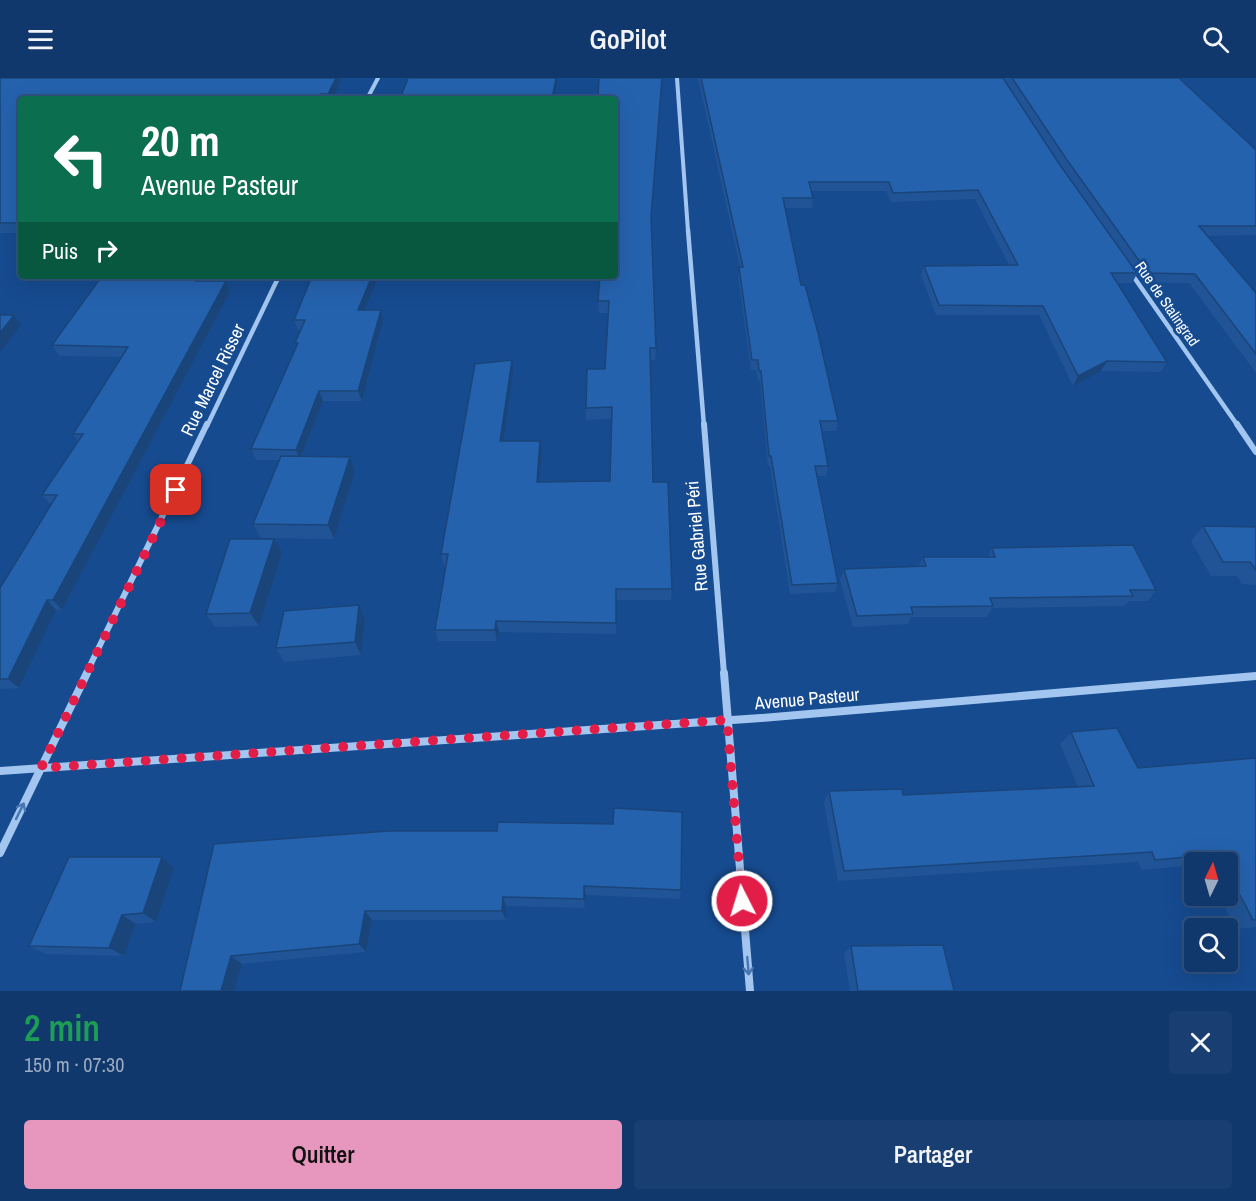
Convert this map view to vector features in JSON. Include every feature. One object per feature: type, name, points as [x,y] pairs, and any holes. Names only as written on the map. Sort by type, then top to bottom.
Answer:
[{"type":"street","points":[[369,96],[378,78]]},
{"type":"street","name":"Rue Gabriel Péri","points":[[677,78],[682,170],[750,991]]},
{"type":"street","name":"Rue de Stalingrad","points":[[1127,268],[1256,452]]},
{"type":"street","name":"Rue Marcel Risser","points":[[0,853],[278,279]]},
{"type":"street","name":"Avenue Pasteur","points":[[0,771],[727,720],[1256,676]]},
{"type":"building","points":[[0,78],[336,78],[328,94],[320,96],[18,96],[18,223],[0,223]]},
{"type":"building","points":[[408,78],[556,78],[553,96],[401,96]]},
{"type":"building","points":[[599,78],[662,78],[651,217],[656,348],[650,348],[653,482],[668,482],[672,589],[616,589],[616,623],[496,621],[495,630],[435,630],[448,554],[441,554],[475,364],[512,360],[500,441],[540,441],[537,482],[610,481],[612,407],[586,408],[587,369],[605,369],[609,301],[598,301],[600,279],[618,279],[618,96],[598,96]]},
{"type":"building","points":[[701,78],[1003,78],[1060,165],[1137,273],[1111,273],[1167,362],[1107,361],[1078,376],[1043,306],[939,305],[924,266],[1018,265],[978,190],[893,193],[889,182],[809,182],[813,198],[783,198],[801,285],[805,285],[838,421],[820,421],[828,466],[815,466],[838,583],[792,585],[771,456],[769,456],[761,371],[759,371],[758,360],[752,360],[739,267],[743,267]]},
{"type":"building","points":[[1012,78],[1179,78],[1256,150],[1256,226],[1199,226],[1256,293],[1256,354],[1195,274],[1148,273]]},
{"type":"building","points":[[311,279],[371,279],[358,310],[381,310],[358,391],[319,391],[296,450],[251,449],[298,343],[295,343],[305,320],[294,320]]},
{"type":"building","points":[[99,280],[226,281],[53,600],[47,600],[8,679],[0,679],[0,588],[57,495],[42,495],[83,434],[73,434],[128,347],[52,345]]},
{"type":"building","points":[[0,315],[14,315],[0,333]]},
{"type":"building","points":[[281,456],[350,457],[328,525],[253,524]]},
{"type":"building","points":[[1203,526],[1256,527],[1256,570],[1250,562],[1223,562]]},
{"type":"building","points":[[230,539],[274,539],[250,613],[206,614]]},
{"type":"building","points":[[1133,545],[1156,590],[1130,590],[1133,596],[990,598],[993,606],[911,607],[913,614],[857,616],[844,569],[926,566],[923,557],[995,557],[992,548]]},
{"type":"building","points":[[359,605],[355,642],[276,648],[284,611]]},
{"type":"building","points":[[1117,728],[1138,768],[1256,758],[1256,920],[1253,920],[1238,891],[1238,852],[1184,852],[1184,857],[1155,860],[1152,852],[844,871],[829,791],[902,789],[903,795],[1094,786],[1071,732]]},
{"type":"building","points":[[614,808],[682,812],[681,890],[584,886],[584,899],[503,897],[502,911],[365,911],[359,944],[231,956],[221,991],[180,991],[214,844],[388,831],[497,831],[498,822],[613,824]]},
{"type":"building","points":[[69,857],[162,857],[143,913],[122,915],[109,948],[29,946]]},
{"type":"building","points":[[943,945],[954,991],[858,991],[851,946]]},
{"type":"route","points":[[176,490],[41,768],[727,720],[742,901]]}]
